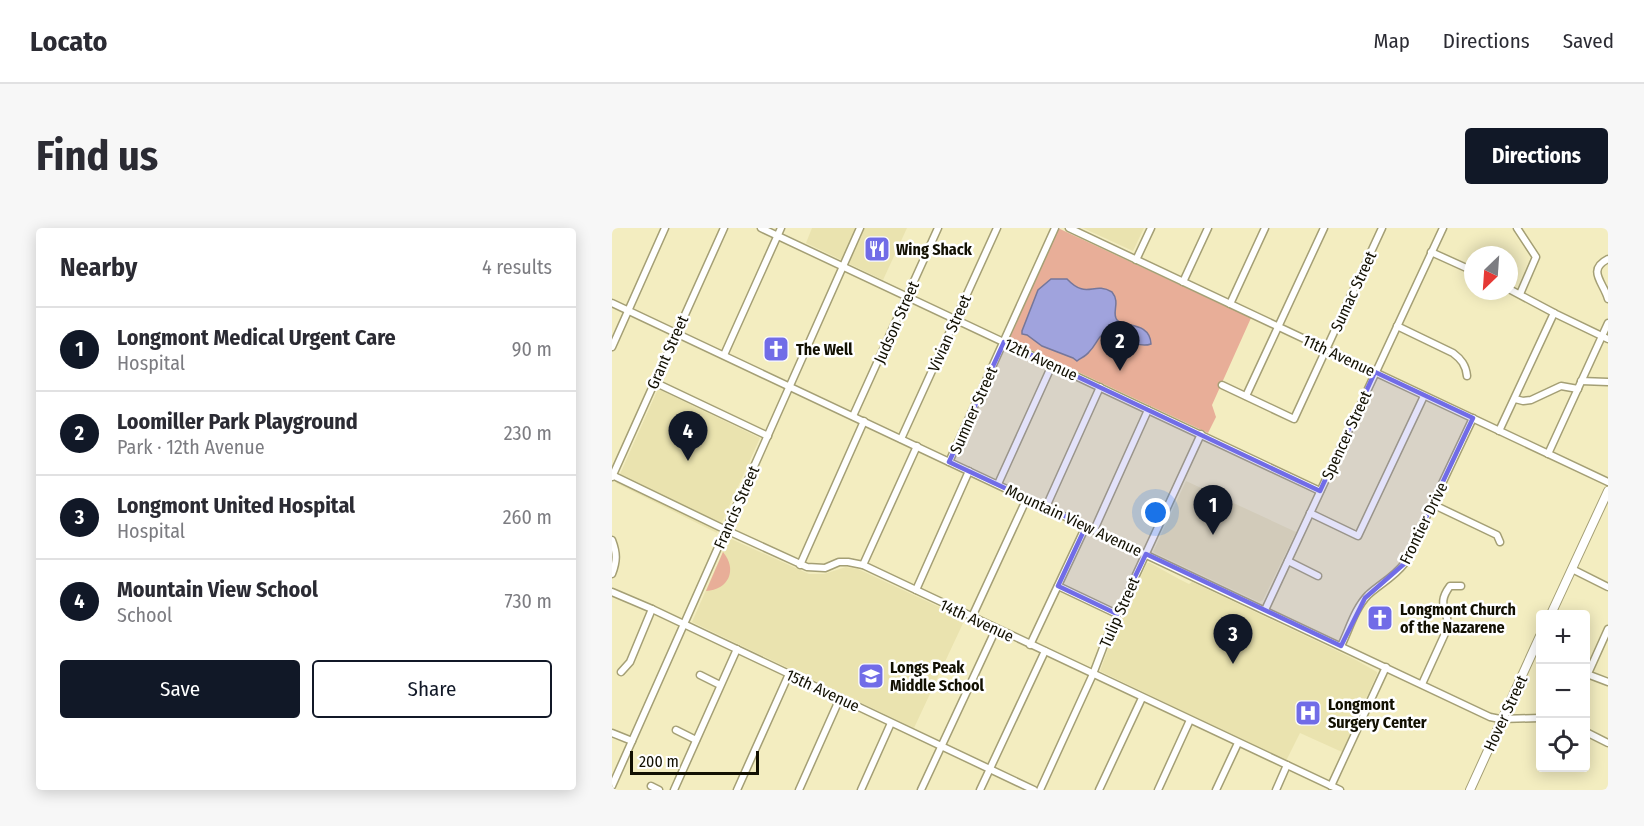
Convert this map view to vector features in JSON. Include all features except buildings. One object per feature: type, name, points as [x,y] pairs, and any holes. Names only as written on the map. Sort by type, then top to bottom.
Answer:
[{"type":"main road","points":[[1553,610],[1608,491]]},
{"type":"main road","name":"Hover Street","points":[[1470,790],[1536,645]]},
{"type":"street","points":[[612,347],[665,228]]},
{"type":"street","name":"Grant Street","points":[[612,476],[723,228]]},
{"type":"street","name":"12th Avenue","points":[[761,228],[1320,491]]},
{"type":"street","points":[[724,355],[781,228]]},
{"type":"street","name":"Francis Street","points":[[612,786],[860,228]]},
{"type":"street","name":"Judson Street","points":[[853,416],[938,228]]},
{"type":"street","name":"Vivian Street","points":[[901,439],[997,228]]},
{"type":"street","name":"Sumner Street","points":[[950,462],[1055,228]]},
{"type":"street","name":"11th Avenue","points":[[1069,228],[1608,482]]},
{"type":"street","points":[[1136,260],[1151,228]]},
{"type":"street","points":[[1183,282],[1208,228]]},
{"type":"street","points":[[1230,304],[1265,228]]},
{"type":"street","points":[[1222,385],[1246,396],[1324,228]]},
{"type":"street","name":"Sumac Street","points":[[1246,396],[1294,419],[1382,228]]},
{"type":"street","name":"Spencer Street","points":[[1265,610],[1443,228]]},
{"type":"street","points":[[1517,228],[1536,257],[1520,294],[1554,314],[1605,338]]},
{"type":"street","points":[[1431,252],[1464,267]]},
{"type":"street","points":[[1608,258],[1600,263],[1597,274],[1608,299]]},
{"type":"street","name":"Mountain View Avenue","points":[[612,303],[1490,717],[1536,718]]},
{"type":"street","points":[[1499,431],[1554,314]]},
{"type":"street","points":[[1548,454],[1581,381],[1605,338],[1608,323]]},
{"type":"street","points":[[1397,326],[1453,353],[1466,367],[1467,376]]},
{"type":"street","points":[[998,484],[1052,365]]},
{"type":"street","points":[[1581,381],[1608,382]]},
{"type":"street","points":[[654,382],[768,436]]},
{"type":"street","points":[[1515,399],[1531,400],[1561,386],[1578,389]]},
{"type":"street","points":[[1046,507],[1100,387]]},
{"type":"street","points":[[1310,513],[1358,536],[1424,396]]},
{"type":"street","points":[[1094,530],[1148,410]]},
{"type":"street","name":"Frontier Drive","points":[[1341,646],[1365,598],[1391,579],[1404,564],[1473,418]]},
{"type":"street","points":[[800,565],[864,422]]},
{"type":"street","name":"Tulip Street","points":[[1040,790],[1093,674],[1117,614],[1201,434]]},
{"type":"street","points":[[863,565],[917,446]]},
{"type":"street","name":"Sumner Street","points":[[916,590],[969,471]]},
{"type":"street","name":"14th Avenue","points":[[612,476],[800,565],[816,569],[848,561],[863,565],[1339,790]]},
{"type":"street","points":[[972,617],[1028,498]]},
{"type":"street","points":[[1432,504],[1497,535],[1500,542]]},
{"type":"street","points":[[1030,645],[1086,526]]},
{"type":"street","points":[[612,540],[617,560],[612,574]]},
{"type":"street","points":[[1288,561],[1318,576]]},
{"type":"street","points":[[1572,569],[1608,587]]},
{"type":"street","points":[[1058,586],[1117,614]]},
{"type":"street","points":[[1422,684],[1448,627],[1449,622],[1443,604],[1445,594],[1450,586],[1461,586]]},
{"type":"street","name":"15th Avenue","points":[[612,592],[1034,790]]},
{"type":"street","points":[[621,672],[630,662],[652,609]]},
{"type":"street","points":[[921,790],[996,629]]},
{"type":"street","points":[[1590,667],[1608,629]]},
{"type":"street","points":[[674,790],[737,649]]},
{"type":"street","points":[[980,790],[1045,651]]},
{"type":"street","points":[[1331,786],[1386,668]]},
{"type":"street","points":[[737,790],[789,674]]},
{"type":"street","points":[[700,675],[720,685]]},
{"type":"street","points":[[1590,677],[1608,682]]},
{"type":"street","points":[[799,790],[840,698]]},
{"type":"street","points":[[1099,790],[1142,698]]},
{"type":"street","points":[[1158,790],[1190,720]]},
{"type":"street","points":[[861,790],[891,723]]},
{"type":"street","points":[[676,730],[696,740]]},
{"type":"street","points":[[612,733],[632,741]]},
{"type":"street","points":[[1590,734],[1608,742]]},
{"type":"street","points":[[1216,790],[1238,743]]},
{"type":"street","points":[[1276,790],[1287,765]]},
{"type":"street","points":[[651,786],[659,790]]},
{"type":"highlighted area","points":[[1004,342],[1320,491],[1375,372],[1473,418],[1404,564],[1365,598],[1341,646],[1146,554],[1117,614],[1058,586],[1086,526],[949,462]]},
{"type":"shaded area","points":[[812,228],[907,228],[883,280],[806,243]]},
{"type":"shaded area","points":[[1083,228],[1144,228],[1133,251]]},
{"type":"shaded area","points":[[1058,229],[1251,318],[1212,405],[1216,417],[1208,433],[1010,340]]},
{"type":"shaded area","points":[[658,389],[760,438],[717,533],[616,483]]},
{"type":"shaded area","points":[[1186,481],[1296,532],[1263,600],[1259,602],[1153,552]]},
{"type":"shaded area","name":"Longs Peak Middle School","points":[[729,538],[809,574],[824,574],[846,567],[858,569],[965,619],[914,728],[692,622]]},
{"type":"shaded area","points":[[723,552],[730,566],[728,578],[720,587],[706,591]]},
{"type":"shaded area","points":[[1147,563],[1189,584],[1192,582],[1377,672],[1342,752],[1300,733],[1286,761],[1100,671],[1111,641]]},
{"type":"water","points":[[1051,279],[1067,279],[1080,288],[1100,288],[1112,292],[1116,300],[1115,317],[1117,320],[1142,328],[1150,337],[1151,344],[1137,344],[1122,337],[1115,330],[1109,331],[1105,332],[1088,353],[1077,361],[1042,346],[1022,334],[1038,290]]},
{"type":"place","name":"Wing Shack","points":[[877,249]]},
{"type":"place","name":"The Well","points":[[776,349]]},
{"type":"place","name":"Loomiller Park Playground","points":[[1120,371]]},
{"type":"place","name":"Mountain View School","points":[[688,461]]},
{"type":"place","name":"Longmont Medical Urgent Care","points":[[1213,535]]},
{"type":"place","name":"Longmont Church of the Nazarene","points":[[1380,618]]},
{"type":"place","name":"Longmont United Hospital","points":[[1233,664]]},
{"type":"place","name":"Longs Peak Middle School","points":[[871,676]]},
{"type":"place","name":"Longmont Surgery Center","points":[[1308,713]]}]
